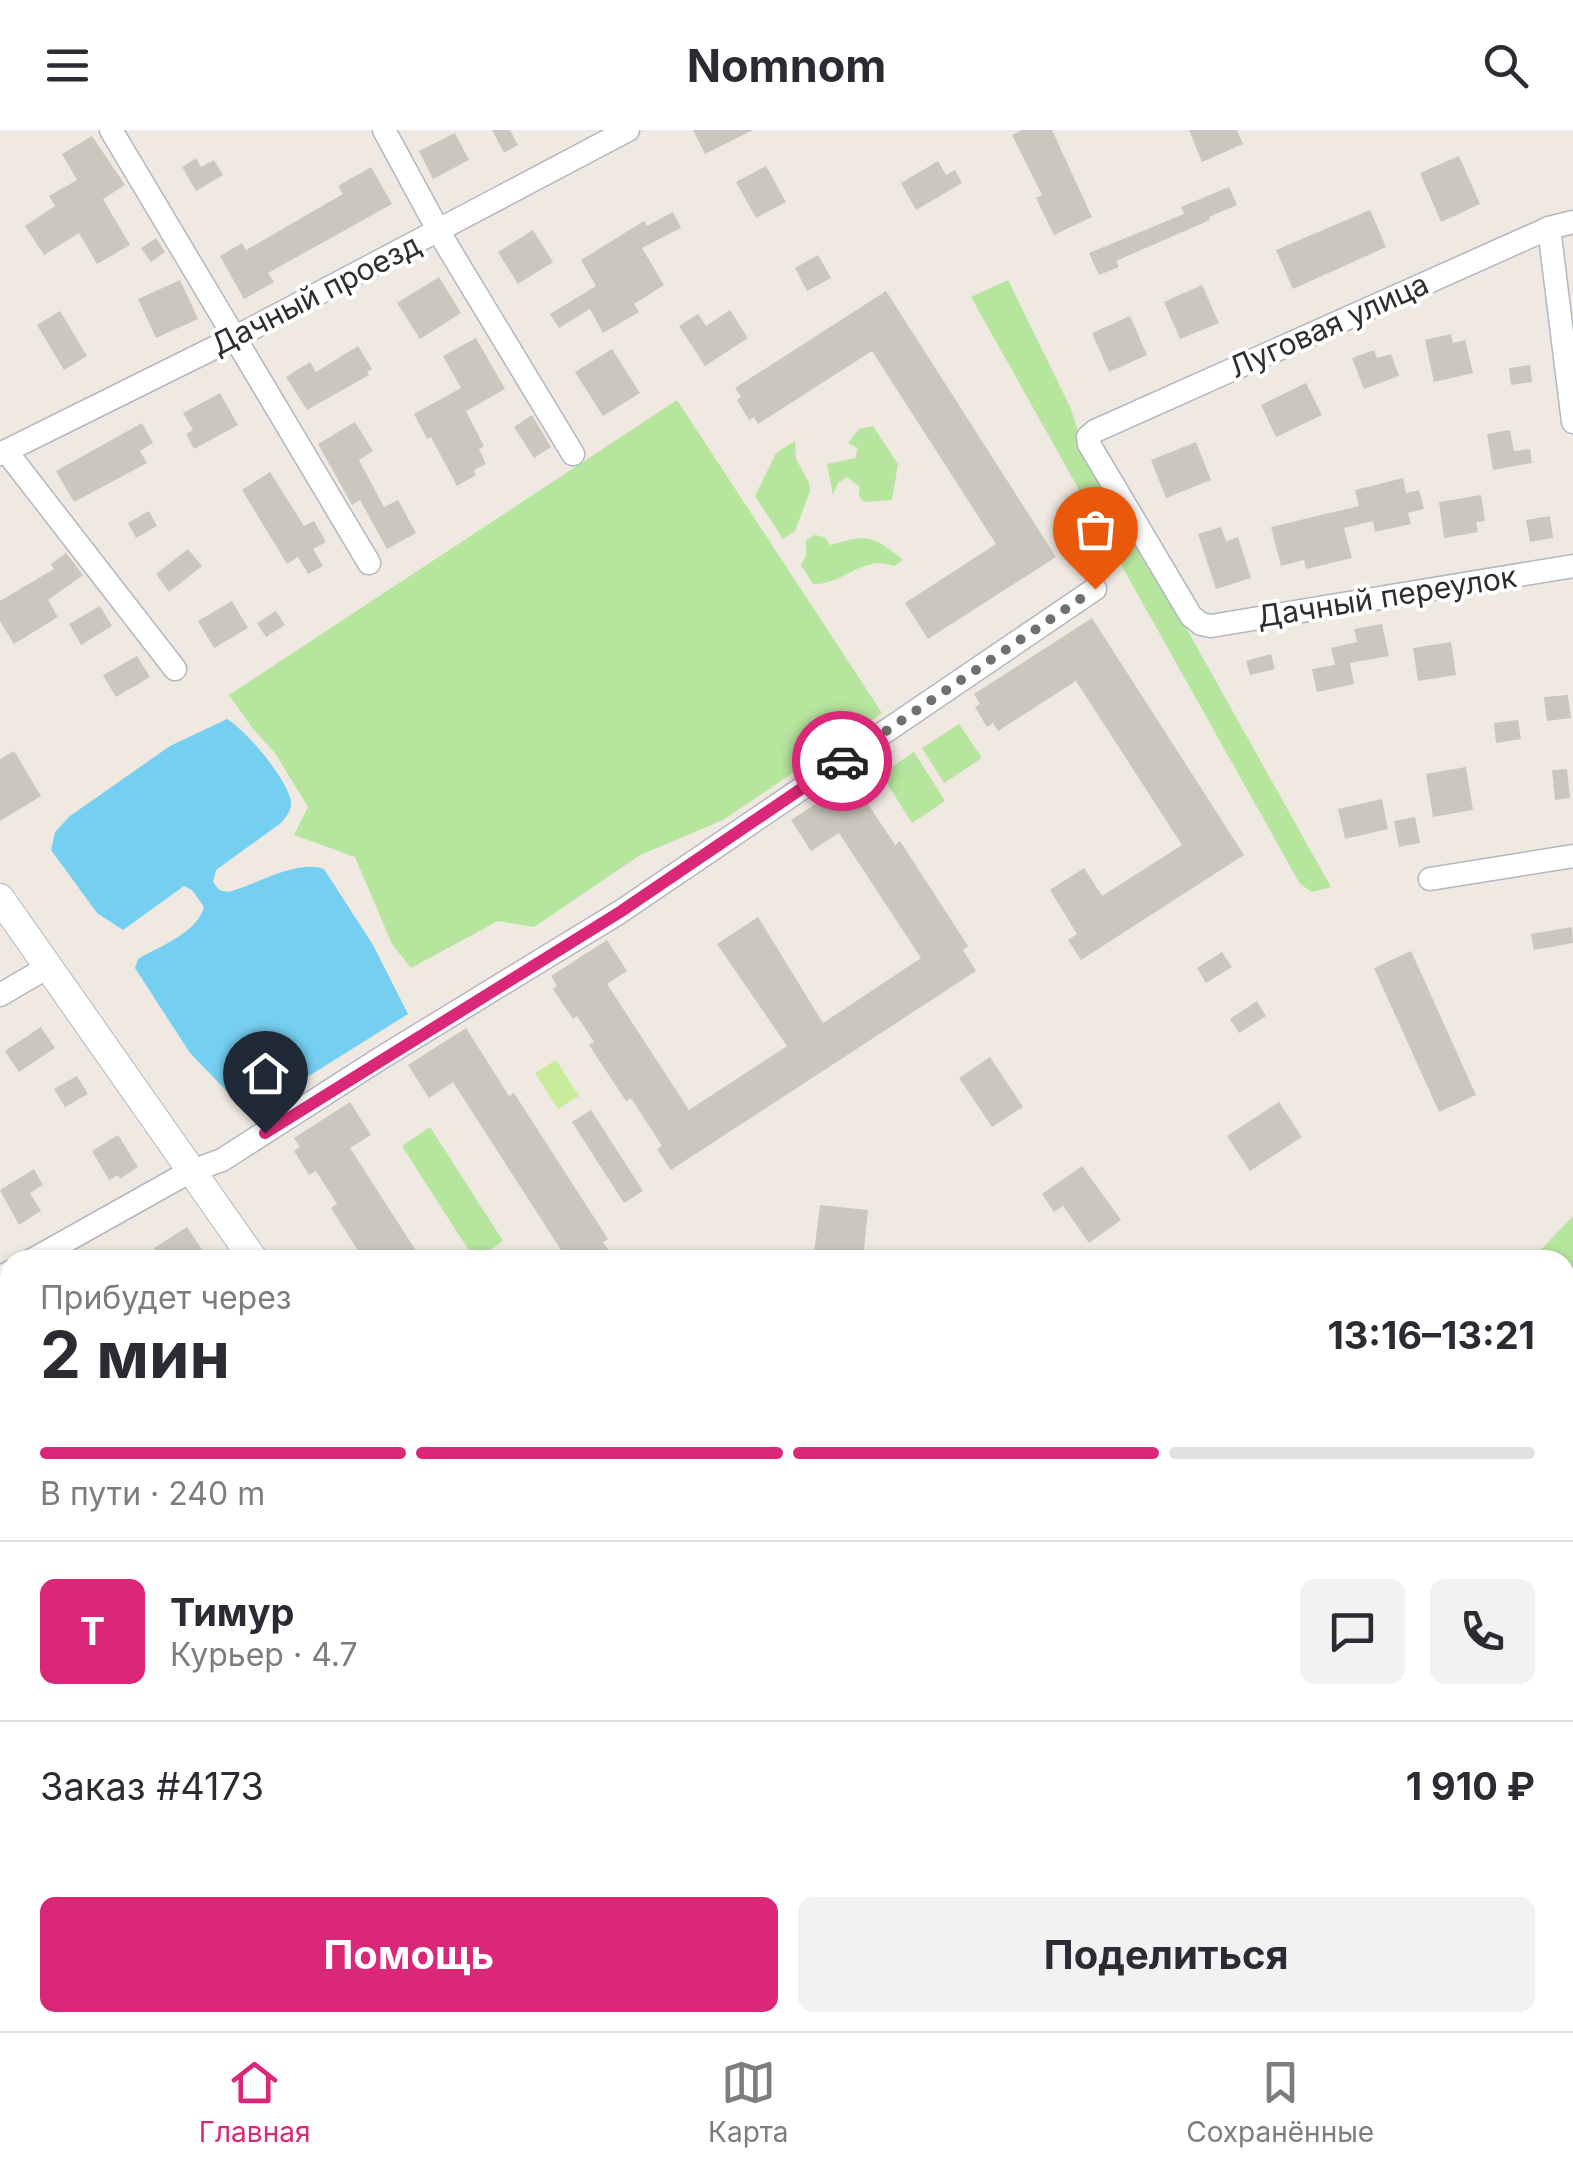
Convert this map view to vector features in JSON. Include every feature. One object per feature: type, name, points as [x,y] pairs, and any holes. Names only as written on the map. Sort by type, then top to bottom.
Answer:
[{"type":"street","points":[[112,130],[369,563]]},
{"type":"street","points":[[384,130],[439,232],[574,454]]},
{"type":"street","name":"Дачный проезд","points":[[3,452],[234,338],[628,130]]},
{"type":"street","name":"Луговая улица","points":[[1200,624],[1191,616],[1088,437],[1550,228],[1573,222]]},
{"type":"street","points":[[1550,228],[1573,422]]},
{"type":"street","points":[[3,452],[175,670]]},
{"type":"street","name":"Дачный переулок","points":[[1200,624],[1211,626],[1573,566]]},
{"type":"street","points":[[50,1250],[189,1172],[222,1160],[620,912],[1095,589]]},
{"type":"street","points":[[1430,879],[1573,856]]},
{"type":"street","points":[[0,898],[247,1250]]},
{"type":"street","points":[[0,995],[48,967]]},
{"type":"green space","points":[[1008,280],[1071,409],[1080,438],[1331,887],[1312,892],[1300,884],[971,297]]},
{"type":"green space","points":[[677,400],[882,713],[723,820],[640,855],[534,927],[498,921],[411,968],[392,944],[355,857],[294,835],[308,807],[275,753],[229,695]]},
{"type":"green space","points":[[873,426],[898,464],[892,500],[864,502],[859,496],[860,487],[847,477],[838,483],[833,495],[827,464],[855,458],[858,448],[848,443],[859,429]]},
{"type":"green space","points":[[795,441],[796,459],[810,491],[795,531],[783,539],[755,496],[776,453]]},
{"type":"green space","points":[[815,535],[824,537],[830,545],[870,539],[903,560],[894,566],[872,564],[813,584],[801,565],[806,556],[806,540]]},
{"type":"green space","points":[[959,724],[982,758],[944,783],[922,748]]},
{"type":"green space","points":[[914,752],[945,801],[912,823],[881,774]]},
{"type":"green space","points":[[556,1060],[579,1096],[558,1109],[535,1073]]},
{"type":"green space","points":[[430,1127],[503,1241],[490,1250],[469,1250],[402,1146]]},
{"type":"green space","points":[[1573,1216],[1573,1250],[1541,1250]]},
{"type":"water","points":[[227,719],[265,756],[288,792],[291,804],[281,823],[216,870],[213,882],[219,890],[228,892],[301,867],[324,869],[373,945],[408,1014],[253,1111],[242,1107],[190,1053],[135,968],[138,959],[177,938],[200,916],[204,907],[192,890],[184,886],[123,930],[97,913],[51,850],[55,832],[70,816],[170,746]]},
{"type":"building","points":[[492,130],[510,130],[518,145],[504,153]]},
{"type":"building","points":[[693,130],[753,130],[705,154]]},
{"type":"building","points":[[1022,130],[1052,130],[1092,217],[1054,235],[1036,198],[1042,195],[1012,135]]},
{"type":"building","points":[[1189,130],[1237,130],[1243,144],[1202,162]]},
{"type":"building","points":[[455,133],[469,160],[433,179],[419,151]]},
{"type":"building","points":[[92,136],[125,185],[103,199],[130,245],[97,264],[79,233],[44,255],[25,226],[55,206],[49,196],[77,180],[62,154]]},
{"type":"building","points":[[1459,156],[1480,204],[1441,222],[1420,173]]},
{"type":"building","points":[[196,158],[201,167],[214,160],[223,175],[196,191],[182,167]]},
{"type":"building","points":[[938,161],[946,175],[955,170],[962,183],[916,210],[901,183]]},
{"type":"building","points":[[766,166],[786,202],[756,218],[736,182]]},
{"type":"building","points":[[371,167],[392,204],[268,273],[274,282],[244,299],[220,256],[242,243],[246,250],[343,194],[338,186]]},
{"type":"building","points":[[1229,187],[1237,205],[1116,261],[1119,267],[1099,275],[1089,253],[1184,214],[1181,207]]},
{"type":"building","points":[[1370,210],[1386,247],[1293,289],[1276,250]]},
{"type":"building","points":[[673,212],[681,228],[642,248],[664,285],[634,304],[639,312],[603,333],[590,309],[559,328],[550,314],[596,286],[581,260],[644,221],[647,226]]},
{"type":"building","points":[[533,230],[553,262],[518,284],[498,252]]},
{"type":"building","points":[[156,238],[165,252],[151,262],[141,248]]},
{"type":"building","points":[[818,255],[831,278],[807,291],[795,268]]},
{"type":"building","points":[[439,277],[461,313],[420,339],[397,303]]},
{"type":"building","points":[[180,280],[198,319],[156,338],[138,299]]},
{"type":"building","points":[[1202,285],[1219,323],[1180,339],[1164,302]]},
{"type":"building","points":[[886,291],[1056,557],[928,639],[905,603],[996,544],[872,351],[758,424],[754,417],[749,420],[735,388]]},
{"type":"building","points":[[730,310],[748,338],[705,366],[679,326],[698,314],[706,326]]},
{"type":"building","points":[[60,311],[87,356],[64,370],[37,325]]},
{"type":"building","points":[[1130,316],[1147,355],[1109,372],[1092,333]]},
{"type":"building","points":[[1451,334],[1453,343],[1465,340],[1473,373],[1434,382],[1425,340]]},
{"type":"building","points":[[476,338],[505,389],[466,411],[484,446],[479,449],[486,464],[457,486],[414,414],[461,388],[443,356]]},
{"type":"building","points":[[358,346],[372,369],[367,372],[369,375],[307,410],[286,377],[310,362],[316,372]]},
{"type":"building","points":[[612,349],[640,393],[603,416],[575,372]]},
{"type":"building","points":[[1374,350],[1377,358],[1391,354],[1399,376],[1364,389],[1352,358]]},
{"type":"building","points":[[1530,365],[1532,382],[1511,385],[1509,368]]},
{"type":"building","points":[[1306,383],[1322,415],[1276,437],[1261,405]]},
{"type":"building","points":[[220,393],[238,425],[194,449],[186,434],[193,430],[183,413]]},
{"type":"building","points":[[532,415],[551,447],[534,458],[514,427]]},
{"type":"building","points":[[355,422],[373,451],[359,460],[384,507],[398,500],[416,533],[387,549],[360,500],[352,505],[318,444]]},
{"type":"building","points":[[142,423],[153,443],[140,451],[147,463],[74,502],[56,471]]},
{"type":"building","points":[[1510,430],[1514,451],[1530,449],[1532,463],[1493,470],[1487,434]]},
{"type":"building","points":[[1196,442],[1211,480],[1166,498],[1151,460]]},
{"type":"building","points":[[270,472],[304,526],[314,521],[326,542],[313,549],[323,566],[308,574],[298,557],[287,564],[242,490]]},
{"type":"building","points":[[1403,478],[1406,493],[1419,490],[1424,509],[1408,513],[1411,524],[1375,532],[1373,521],[1344,528],[1352,558],[1306,569],[1304,560],[1281,566],[1271,527],[1359,506],[1355,490]]},
{"type":"building","points":[[1481,495],[1485,521],[1476,522],[1478,532],[1444,538],[1439,502]]},
{"type":"building","points":[[149,511],[157,526],[136,538],[128,523]]},
{"type":"building","points":[[1550,516],[1553,538],[1530,542],[1526,520]]},
{"type":"building","points":[[1221,527],[1226,541],[1238,537],[1251,578],[1216,589],[1198,534]]},
{"type":"building","points":[[188,549],[202,566],[169,592],[156,574]]},
{"type":"building","points":[[66,553],[83,575],[48,600],[58,617],[14,644],[0,621],[0,601],[54,569],[51,564]]},
{"type":"building","points":[[232,601],[248,628],[214,648],[198,621]]},
{"type":"building","points":[[100,606],[112,626],[81,645],[69,624]]},
{"type":"building","points":[[276,611],[285,625],[266,637],[257,623]]},
{"type":"building","points":[[1092,618],[1244,855],[1081,960],[1068,940],[1077,934],[1050,890],[1084,868],[1102,896],[1182,845],[1076,681],[998,731],[993,723],[987,727],[975,707],[980,704],[974,694]]},
{"type":"building","points":[[1382,624],[1389,656],[1350,663],[1354,684],[1317,692],[1312,669],[1335,665],[1331,648],[1357,642],[1354,629]]},
{"type":"building","points":[[1451,642],[1456,675],[1418,681],[1413,648]]},
{"type":"building","points":[[1271,654],[1275,669],[1250,675],[1246,661]]},
{"type":"building","points":[[137,656],[150,677],[116,697],[103,675]]},
{"type":"building","points":[[1568,695],[1571,718],[1547,721],[1544,697]]},
{"type":"building","points":[[1518,720],[1521,739],[1496,743],[1494,723]]},
{"type":"building","points":[[14,751],[41,796],[0,821],[0,759]]},
{"type":"building","points":[[1466,767],[1473,810],[1433,817],[1426,774]]},
{"type":"building","points":[[1567,769],[1570,798],[1555,800],[1552,770]]},
{"type":"building","points":[[852,780],[895,845],[900,841],[968,946],[963,950],[976,971],[671,1170],[657,1149],[662,1146],[631,1098],[626,1101],[589,1045],[594,1042],[553,989],[557,986],[551,976],[607,940],[627,971],[607,984],[689,1110],[787,1046],[717,944],[758,917],[823,1023],[921,958],[839,833],[811,851],[791,820]]},
{"type":"building","points":[[1382,799],[1388,829],[1345,839],[1338,809]]},
{"type":"building","points":[[1415,817],[1420,843],[1399,847],[1394,821]]},
{"type":"building","points":[[1572,927],[1573,943],[1534,950],[1531,934]]},
{"type":"building","points":[[1411,951],[1476,1095],[1439,1112],[1374,968]]},
{"type":"building","points":[[1222,952],[1232,967],[1206,983],[1197,968]]},
{"type":"building","points":[[1257,1001],[1266,1016],[1239,1033],[1230,1019]]},
{"type":"building","points":[[41,1027],[55,1048],[19,1072],[5,1051]]},
{"type":"building","points":[[466,1028],[509,1096],[514,1093],[608,1239],[603,1242],[608,1250],[561,1250],[453,1082],[429,1098],[408,1065]]},
{"type":"building","points":[[990,1057],[1023,1107],[992,1127],[959,1078]]},
{"type":"building","points":[[77,1076],[88,1094],[65,1107],[54,1089]]},
{"type":"building","points":[[350,1102],[371,1135],[350,1148],[416,1250],[358,1250],[331,1208],[337,1204],[316,1171],[309,1175],[294,1151],[300,1147],[294,1138]]},
{"type":"building","points":[[1279,1102],[1302,1137],[1250,1171],[1227,1136]]},
{"type":"building","points":[[591,1110],[643,1191],[624,1203],[572,1122]]},
{"type":"building","points":[[118,1135],[138,1167],[120,1179],[118,1175],[109,1180],[92,1151]]},
{"type":"building","points":[[1082,1166],[1121,1220],[1089,1243],[1063,1206],[1054,1212],[1042,1194]]},
{"type":"building","points":[[34,1169],[43,1185],[30,1193],[41,1211],[19,1225],[0,1190]]},
{"type":"building","points":[[820,1205],[868,1210],[864,1250],[814,1250]]},
{"type":"building","points":[[187,1227],[202,1250],[155,1250]]},
{"type":"way so far","points":[[842,761],[1095,589]]},
{"type":"route","points":[[265,1133],[620,912],[842,761]]}]
